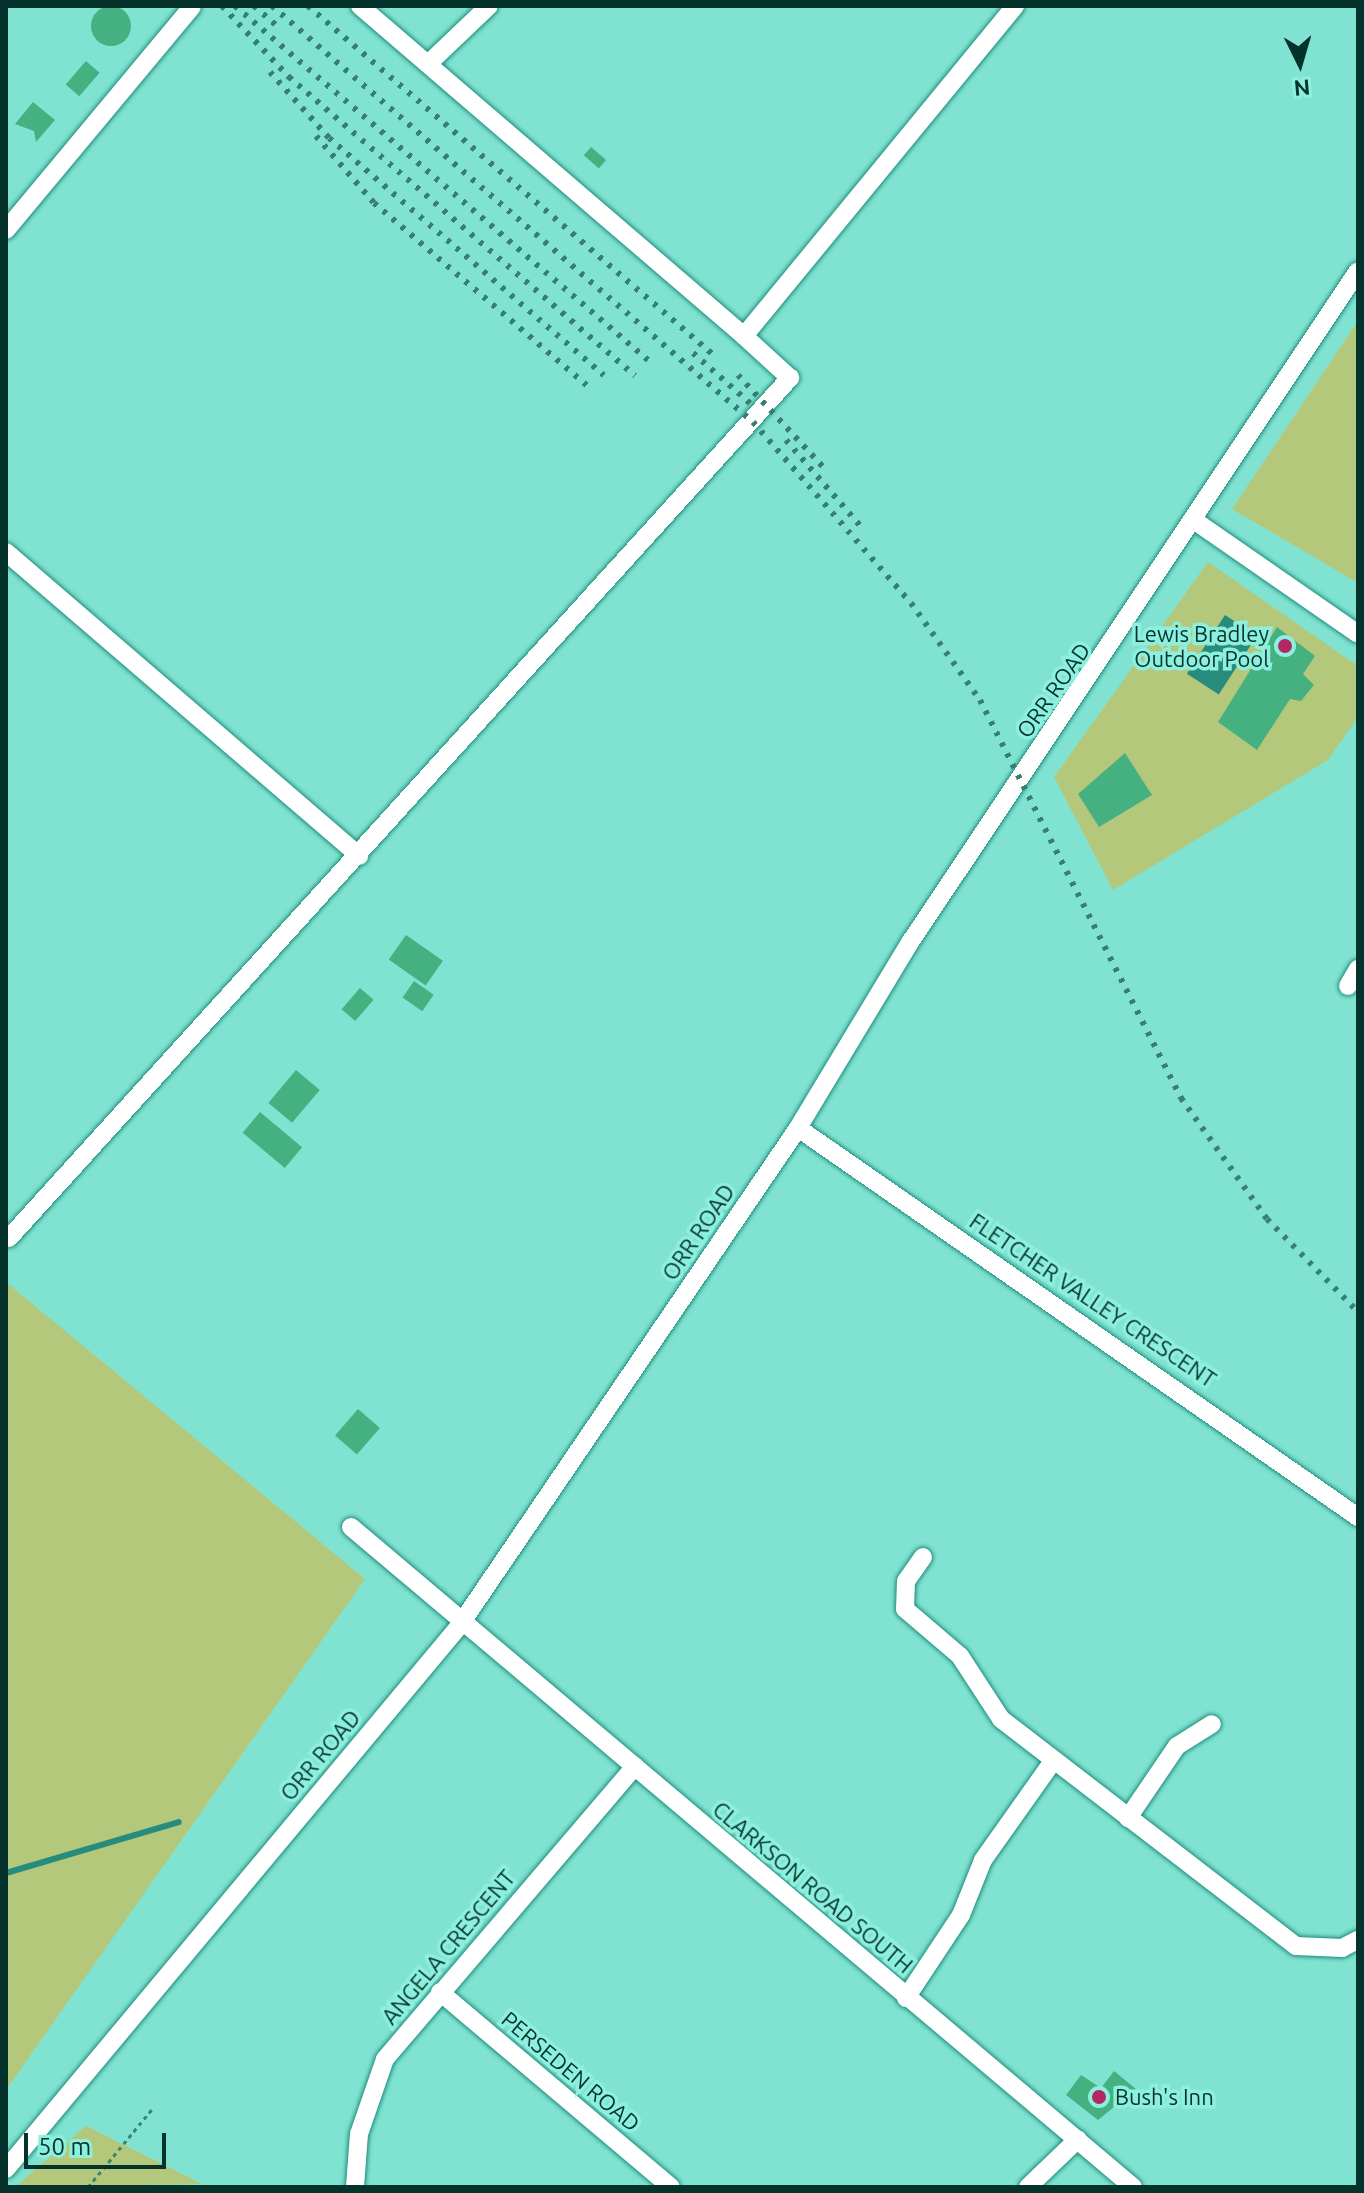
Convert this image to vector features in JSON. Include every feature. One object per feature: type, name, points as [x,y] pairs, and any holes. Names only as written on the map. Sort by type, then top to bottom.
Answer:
[{"type":"street","points":[[9,1238],[790,378],[360,6]]},
{"type":"street","points":[[428,64],[489,6]]},
{"type":"street","points":[[744,336],[1015,6]]},
{"type":"street","points":[[6,230],[192,7]]},
{"type":"street","name":"ORR ROAD","points":[[6,2169],[460,1625],[798,1128],[911,941],[1195,521],[1358,271]]},
{"type":"street","points":[[1195,521],[1358,634]]},
{"type":"street","points":[[6,552],[359,856]]},
{"type":"street","name":"FLETCHER VALLEY CRESCENT","points":[[798,1128],[1358,1517]]},
{"type":"street","name":"CLARKSON ROAD SOUTH","points":[[351,1527],[460,1625],[635,1766],[1133,2187]]},
{"type":"street","points":[[923,1557],[906,1581],[905,1609],[960,1656],[1001,1719],[1296,1946],[1342,1948],[1358,1940]]},
{"type":"street","points":[[1128,1818],[1177,1746],[1212,1724]]},
{"type":"street","points":[[906,1998],[961,1915],[983,1860],[1053,1761]]},
{"type":"street","name":"ANGELA CRESCENT","points":[[355,2187],[370,2091],[385,2059],[635,1766]]},
{"type":"street","name":"PERSEDEN ROAD","points":[[440,1992],[671,2187]]},
{"type":"street","points":[[1028,2187],[1078,2139]]},
{"type":"path","points":[[88,2187],[153,2108]]},
{"type":"green space","points":[[1358,321],[1358,583],[1232,509]]},
{"type":"green space","points":[[1208,562],[1358,666],[1358,717],[1328,760],[1113,890],[1054,777]]},
{"type":"green space","points":[[6,1282],[365,1579],[6,2090]]},
{"type":"green space","points":[[86,2126],[202,2184],[15,2187]]},
{"type":"water","points":[[1225,615],[1257,636],[1219,694],[1187,674]]},
{"type":"building","points":[[111,6],[125,12],[131,26],[125,40],[111,46],[97,40],[91,26],[97,12]]},
{"type":"building","points":[[86,61],[100,73],[79,96],[66,84]]},
{"type":"building","points":[[33,102],[55,120],[36,142],[34,131],[15,124]]},
{"type":"building","points":[[591,147],[606,160],[599,168],[584,155]]},
{"type":"building","points":[[1277,627],[1315,656],[1303,674],[1314,685],[1301,701],[1290,699],[1257,750],[1218,722]]},
{"type":"building","points":[[1125,753],[1152,795],[1099,827],[1078,794]]},
{"type":"building","points":[[406,935],[443,961],[426,985],[389,960]]},
{"type":"building","points":[[414,981],[434,995],[422,1011],[403,997]]},
{"type":"building","points":[[360,988],[374,1000],[355,1021],[342,1009]]},
{"type":"building","points":[[296,1070],[320,1090],[292,1123],[268,1103]]},
{"type":"building","points":[[260,1112],[302,1147],[285,1168],[243,1133]]},
{"type":"building","points":[[358,1409],[380,1428],[357,1454],[335,1435]]},
{"type":"building","name":"Bush's Inn","points":[[1114,2071],[1136,2089],[1098,2120],[1066,2095],[1081,2075],[1101,2088]]},
{"type":"waterway","points":[[6,1873],[179,1822]]},
{"type":"railway","points":[[222,6],[289,77],[635,376]]},
{"type":"railway","points":[[235,6],[648,360]]},
{"type":"railway","points":[[254,6],[277,26]]},
{"type":"railway","points":[[272,6],[753,422],[911,603],[980,700],[1181,1098],[1267,1219],[1358,1312]]},
{"type":"railway","points":[[308,6],[716,357]]},
{"type":"railway","points":[[270,72],[329,138],[604,375]]},
{"type":"railway","points":[[316,136],[374,203],[592,390]]},
{"type":"railway","points":[[693,353],[750,403]]},
{"type":"railway","points":[[738,375],[825,469]]},
{"type":"railway","points":[[786,440],[862,528]]},
{"type":"place","name":"Lewis Bradley Outdoor Pool","points":[[1285,646]]},
{"type":"place","name":"Bush's Inn","points":[[1099,2097]]}]
